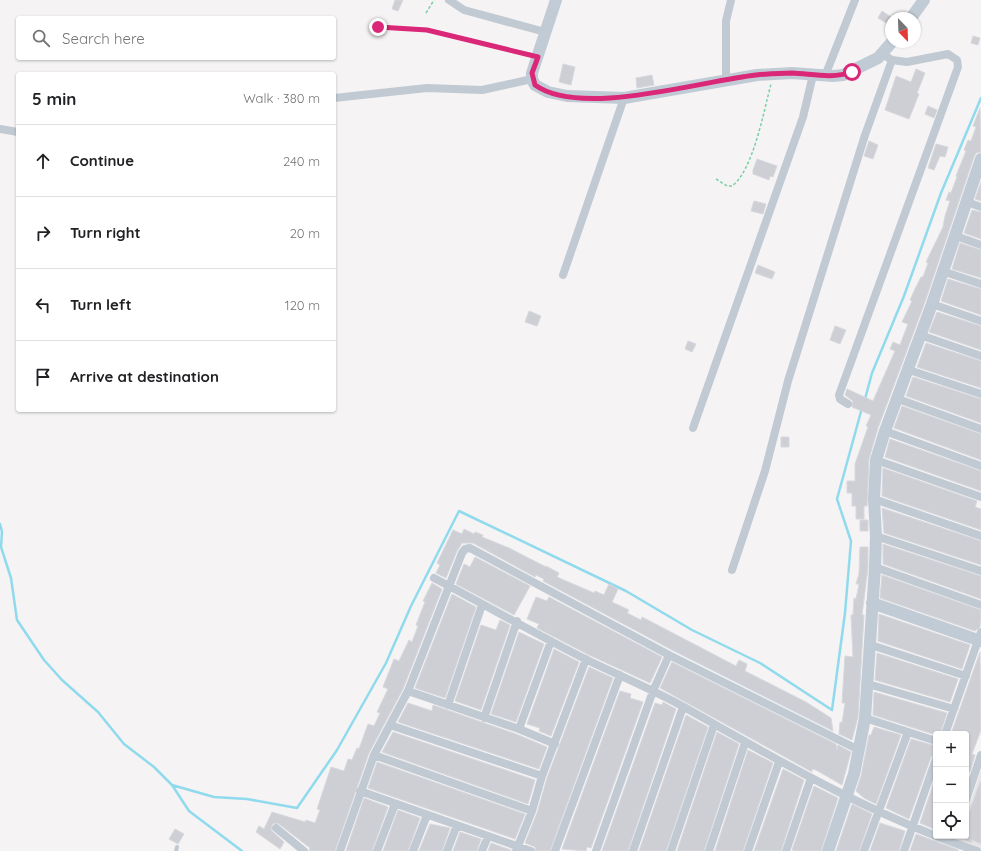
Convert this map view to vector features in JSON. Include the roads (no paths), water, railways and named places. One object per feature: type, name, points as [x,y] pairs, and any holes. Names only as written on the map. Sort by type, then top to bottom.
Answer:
[{"type":"street","points":[[449,0],[464,10],[545,32]]},
{"type":"street","points":[[556,0],[532,73],[532,79],[535,85],[540,89],[558,95],[624,98],[726,79],[773,74],[843,75],[852,72],[878,58],[887,57],[907,62],[948,54],[957,60],[958,67],[839,395],[840,399],[848,404]]},
{"type":"street","points":[[726,79],[726,21],[731,0]]},
{"type":"street","points":[[693,428],[803,117],[819,75],[855,0]]},
{"type":"street","points":[[915,12],[924,0]]},
{"type":"street","points":[[732,570],[765,471],[788,381],[863,142],[890,48]]},
{"type":"street","points":[[336,98],[427,88],[482,90],[532,79]]},
{"type":"street","points":[[563,275],[624,98]]},
{"type":"street","points":[[0,129],[16,132]]},
{"type":"street","points":[[828,851],[854,774],[865,718],[875,567],[876,536],[874,499],[876,460],[885,431],[909,370],[980,164]]},
{"type":"street","points":[[967,202],[981,207]]},
{"type":"street","points":[[956,236],[981,245]]},
{"type":"street","points":[[942,271],[981,284]]},
{"type":"street","points":[[932,304],[981,321]]},
{"type":"street","points":[[920,335],[981,356]]},
{"type":"street","points":[[909,370],[981,394]]},
{"type":"street","points":[[898,399],[981,429]]},
{"type":"street","points":[[885,431],[981,466]]},
{"type":"street","points":[[876,460],[981,497]]},
{"type":"street","points":[[874,499],[981,536]]},
{"type":"street","points":[[876,536],[981,571]]},
{"type":"street","points":[[340,851],[374,755],[408,691],[462,553],[466,549],[470,548],[669,655],[859,750]]},
{"type":"street","points":[[875,567],[981,605]]},
{"type":"street","points":[[434,578],[551,641],[653,691],[779,762],[845,797],[913,828],[933,834]]},
{"type":"street","points":[[872,603],[980,638],[946,731]]},
{"type":"street","points":[[448,705],[482,605]]},
{"type":"street","points":[[484,718],[516,621]]},
{"type":"street","points":[[519,729],[551,641]]},
{"type":"street","points":[[871,645],[966,676]]},
{"type":"street","points":[[596,851],[653,691],[669,655]]},
{"type":"street","points":[[517,849],[532,811],[542,776],[586,659]]},
{"type":"street","points":[[555,851],[620,675]]},
{"type":"street","points":[[868,684],[954,709]]},
{"type":"street","points":[[408,691],[519,729],[555,744]]},
{"type":"street","points":[[633,851],[683,707]]},
{"type":"street","points":[[865,718],[933,740]]},
{"type":"street","points":[[390,725],[542,776]]},
{"type":"street","points":[[671,851],[714,725]]},
{"type":"street","points":[[864,851],[908,732]]},
{"type":"street","points":[[709,851],[745,743]]},
{"type":"street","points":[[374,755],[532,811]]},
{"type":"street","points":[[969,791],[981,755]]},
{"type":"street","points":[[748,851],[779,762]]},
{"type":"street","points":[[904,851],[933,767]]},
{"type":"street","points":[[786,851],[811,778]]},
{"type":"street","points":[[360,791],[488,836],[517,849],[531,851]]},
{"type":"street","points":[[377,851],[396,804]]},
{"type":"street","points":[[413,851],[427,815]]},
{"type":"street","points":[[447,851],[457,825]]},
{"type":"street","points":[[276,828],[304,851]]},
{"type":"street","points":[[482,851],[488,836]]},
{"type":"street","points":[[953,839],[977,851]]},
{"type":"lane","points":[[378,27],[427,30],[538,57]]},
{"type":"waterway","points":[[865,399],[872,373],[904,296],[941,193],[981,98]]},
{"type":"waterway","points":[[172,785],[214,797],[247,799],[297,808],[337,750],[386,663],[411,606],[459,511],[626,591],[692,630],[760,663],[832,710],[845,613],[851,541],[837,499],[862,408]]},
{"type":"waterway","points":[[0,524],[2,532],[1,547],[11,578],[17,620],[44,660],[62,680],[98,712],[124,744],[154,767],[172,785],[189,811],[242,851]]}]
